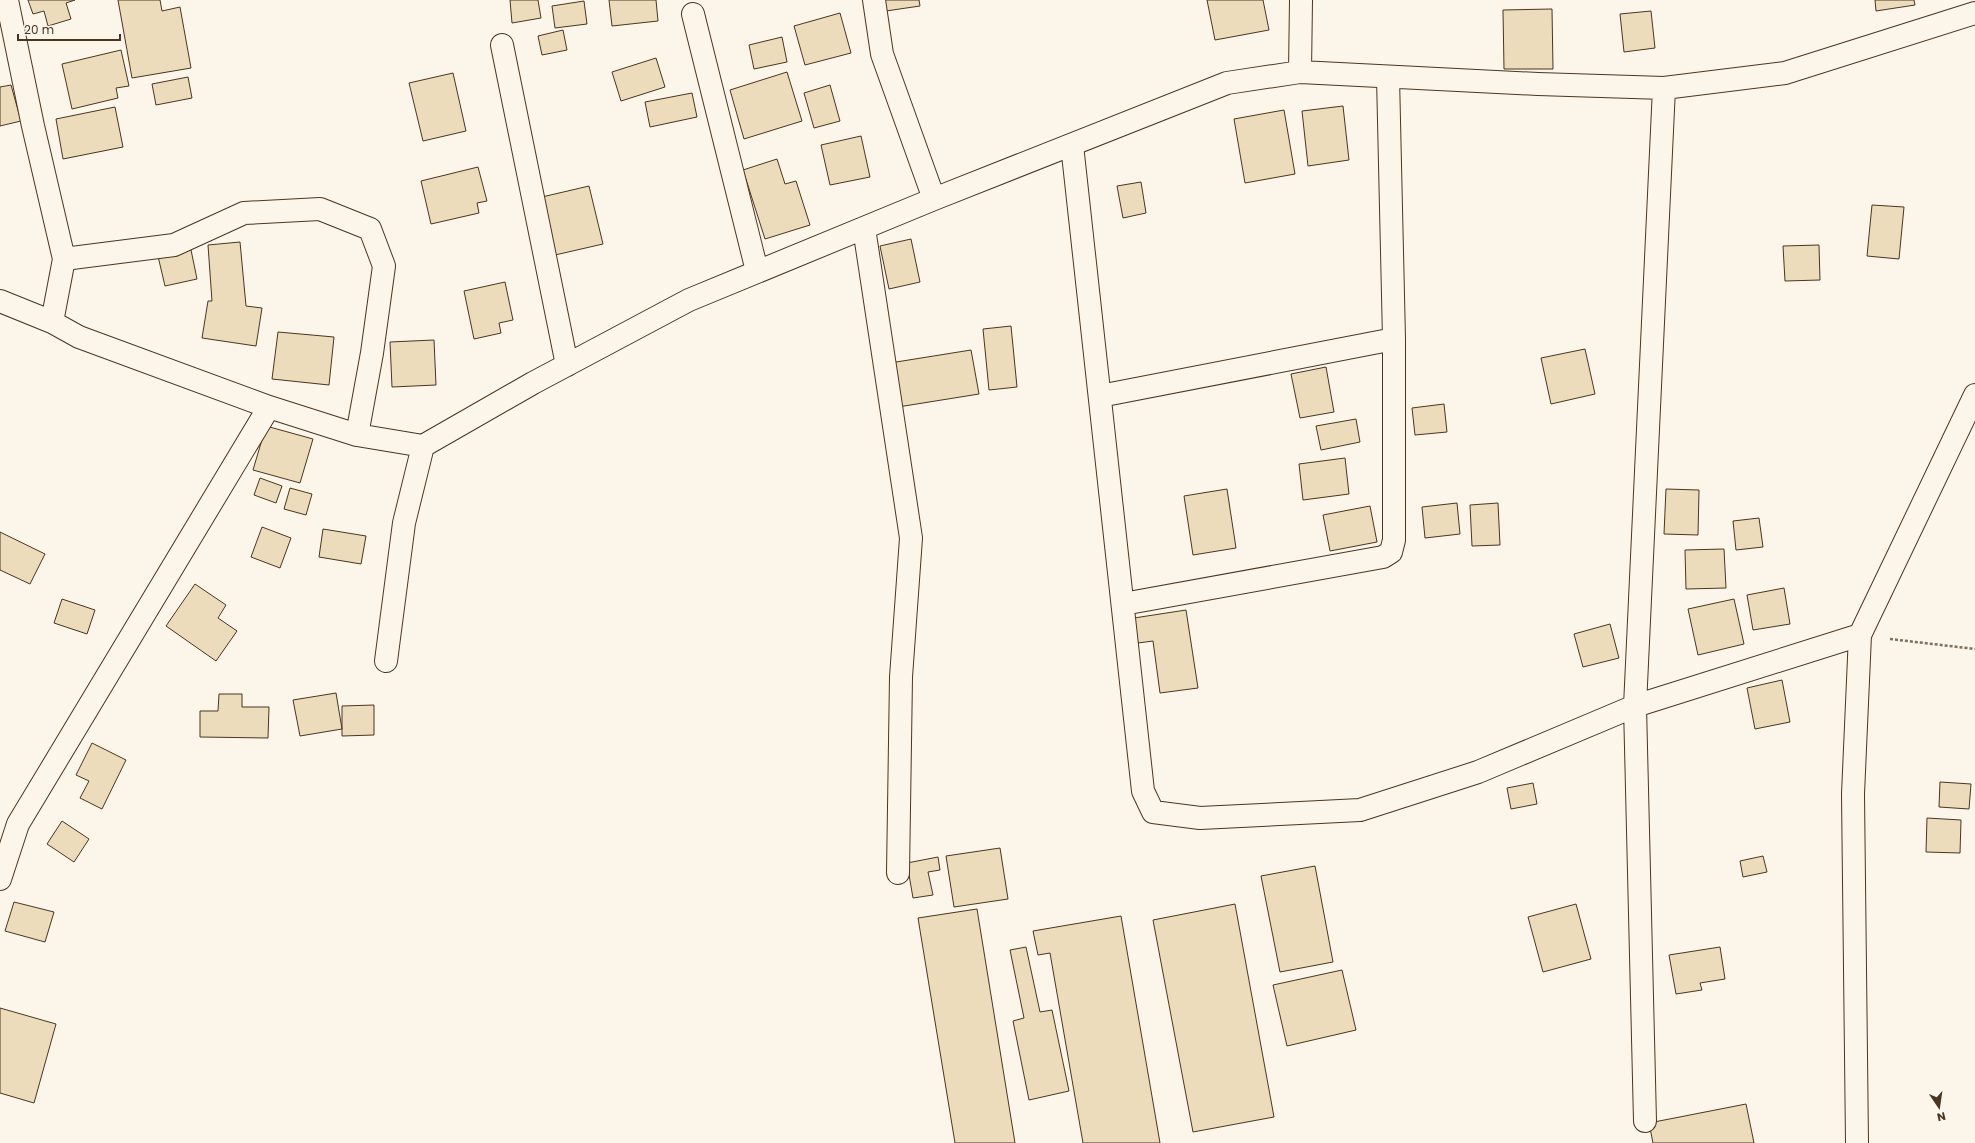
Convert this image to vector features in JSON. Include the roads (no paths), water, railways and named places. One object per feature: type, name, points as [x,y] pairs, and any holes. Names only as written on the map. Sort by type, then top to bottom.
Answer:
[{"type":"street","points":[[7,0],[33,126],[64,260],[52,322]]},
{"type":"street","points":[[874,0],[882,54],[934,199]]},
{"type":"street","points":[[1300,72],[1301,0]]},
{"type":"street","points":[[0,301],[52,322],[79,337],[269,407],[357,435],[423,446],[461,422],[689,300],[934,199],[1227,83],[1300,72],[1664,88],[1786,73],[1975,13]]},
{"type":"street","points":[[693,14],[757,271]]},
{"type":"street","points":[[502,45],[567,365]]},
{"type":"street","points":[[1123,604],[1384,557],[1392,552],[1394,540],[1394,339],[1388,77]]},
{"type":"street","points":[[1644,1121],[1635,706],[1664,88]]},
{"type":"street","points":[[1072,145],[1143,791],[1153,812],[1200,818],[1360,810],[1478,772],[1635,706],[1860,635]]},
{"type":"street","points":[[64,260],[174,246],[244,213],[320,209],[370,229],[384,266],[372,353],[357,435]]},
{"type":"street","points":[[864,228],[911,538],[901,677],[898,873]]},
{"type":"street","points":[[1100,396],[1394,339]]},
{"type":"street","points":[[1857,1143],[1853,794],[1860,635],[1975,395]]},
{"type":"street","points":[[0,879],[18,824],[269,407]]},
{"type":"street","points":[[386,661],[404,523],[423,446]]}]
